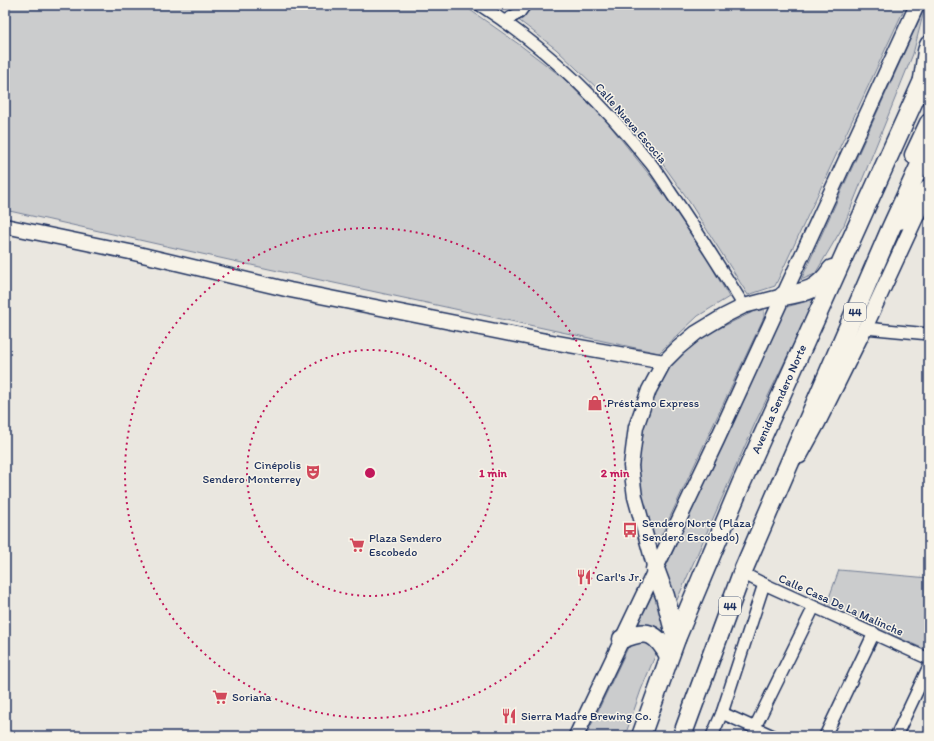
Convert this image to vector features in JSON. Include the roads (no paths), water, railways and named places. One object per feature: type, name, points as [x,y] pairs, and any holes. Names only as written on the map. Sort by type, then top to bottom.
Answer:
[{"type":"main road","name":"Avenida Sendero Norte","points":[[641,736],[669,656],[741,484],[858,223],[927,56]]},
{"type":"main road","points":[[891,229],[901,185],[929,123]]},
{"type":"main road","name":"44","points":[[682,736],[742,573],[929,145]]},
{"type":"main road","points":[[891,229],[929,190]]},
{"type":"main road","points":[[783,296],[804,292],[819,285],[832,268],[858,223]]},
{"type":"main road","points":[[655,569],[665,596],[676,639]]},
{"type":"main road","points":[[622,639],[635,633],[647,633],[655,637],[669,656]]},
{"type":"street","name":"Calle Nueva Escocia","points":[[480,5],[504,21],[550,56],[602,106],[648,160],[694,226],[744,306]]},
{"type":"street","points":[[504,21],[519,13],[525,5]]},
{"type":"street","points":[[576,736],[717,440],[917,5]]},
{"type":"street","points":[[782,479],[803,451],[865,328],[929,190]]},
{"type":"street","points":[[5,226],[130,252],[290,290],[525,337],[664,362]]},
{"type":"street","points":[[655,569],[635,497],[631,466],[636,427],[641,409],[649,390],[664,362],[696,333],[744,306],[783,296]]},
{"type":"street","points":[[865,328],[929,334]]},
{"type":"street","name":"Calle Casa De La Malinche","points":[[742,573],[929,659]]},
{"type":"street","points":[[712,736],[722,713],[764,584]]},
{"type":"street","points":[[755,727],[814,607]]},
{"type":"street","points":[[825,736],[874,634]]},
{"type":"street","points":[[896,736],[929,666]]},
{"type":"street","points":[[722,713],[773,736]]},
{"type":"place","name":"Préstamo Express","points":[[595,403]]},
{"type":"place","name":"Cinépolis Sendero Monterrey","points":[[313,472]]},
{"type":"place","name":"Sendero Norte (Plaza Sendero Escobedo)","points":[[630,530]]},
{"type":"place","name":"Plaza Sendero Escobedo","points":[[357,545]]},
{"type":"place","name":"Carl's Jr.","points":[[584,577]]},
{"type":"place","name":"Soriana","points":[[220,697]]},
{"type":"place","name":"Sierra Madre Brewing Co.","points":[[509,716]]}]
